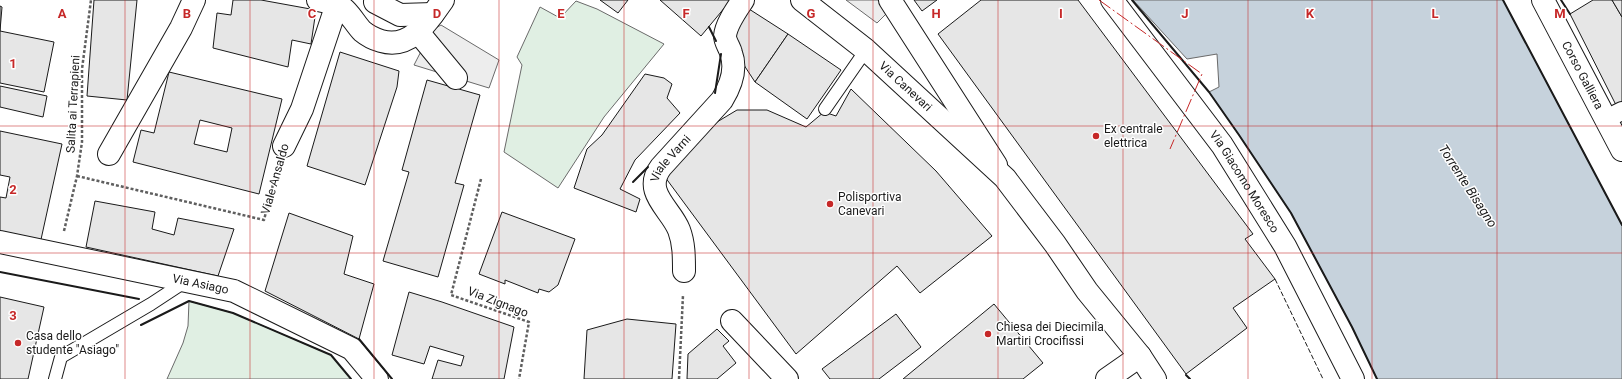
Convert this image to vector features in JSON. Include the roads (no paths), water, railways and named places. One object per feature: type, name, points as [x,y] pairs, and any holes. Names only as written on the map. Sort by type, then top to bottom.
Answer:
[{"type":"street","points":[[109,154],[181,28],[194,0]]},
{"type":"street","name":"Viale Varni","points":[[684,271],[683,242],[680,231],[676,222],[656,194],[655,177],[660,167],[727,93],[732,78],[734,62],[725,34],[743,0]]},
{"type":"street","name":"Via Canevari","points":[[802,0],[866,50],[1005,178]]},
{"type":"street","name":"Via Giacomo Moresco","points":[[1112,0],[1222,145],[1285,246],[1352,379]]},
{"type":"street","name":"Corso Galliera","points":[[1543,0],[1614,115],[1622,150]]},
{"type":"street","name":"Viale Ansaldo","points":[[284,146],[302,109],[328,2],[346,9],[363,31],[370,37],[393,44],[408,40],[418,32],[438,7]]},
{"type":"street","points":[[375,2],[400,15],[438,7]]},
{"type":"street","name":"Via Canevari","points":[[894,6],[1005,178],[1055,244],[1087,291],[1140,356],[1155,379]]},
{"type":"street","points":[[418,32],[456,78]]},
{"type":"street","name":"Via Asiago","points":[[0,242],[234,291],[352,349],[377,379]]},
{"type":"street","points":[[732,321],[788,379]]},
{"type":"street","points":[[1107,379],[1140,356]]},
{"type":"lane","points":[[825,109],[866,50]]},
{"type":"lane","points":[[55,379],[61,357],[151,304],[187,280]]},
{"type":"water","name":"Torrente Bisagno","points":[[1133,0],[1503,0],[1622,225],[1622,379],[1377,379],[1352,327],[1291,213],[1209,92],[1219,87],[1217,54],[1187,59]]},
{"type":"place","name":"Ex centrale elettrica","points":[[1096,136]]},
{"type":"place","name":"Polisportiva Canevari","points":[[830,204]]},
{"type":"place","name":"Chiesa dei Diecimila Martiri Crocifissi","points":[[988,334]]},
{"type":"place","name":"Casa dello studente \"Asiago\"","points":[[18,343]]}]
